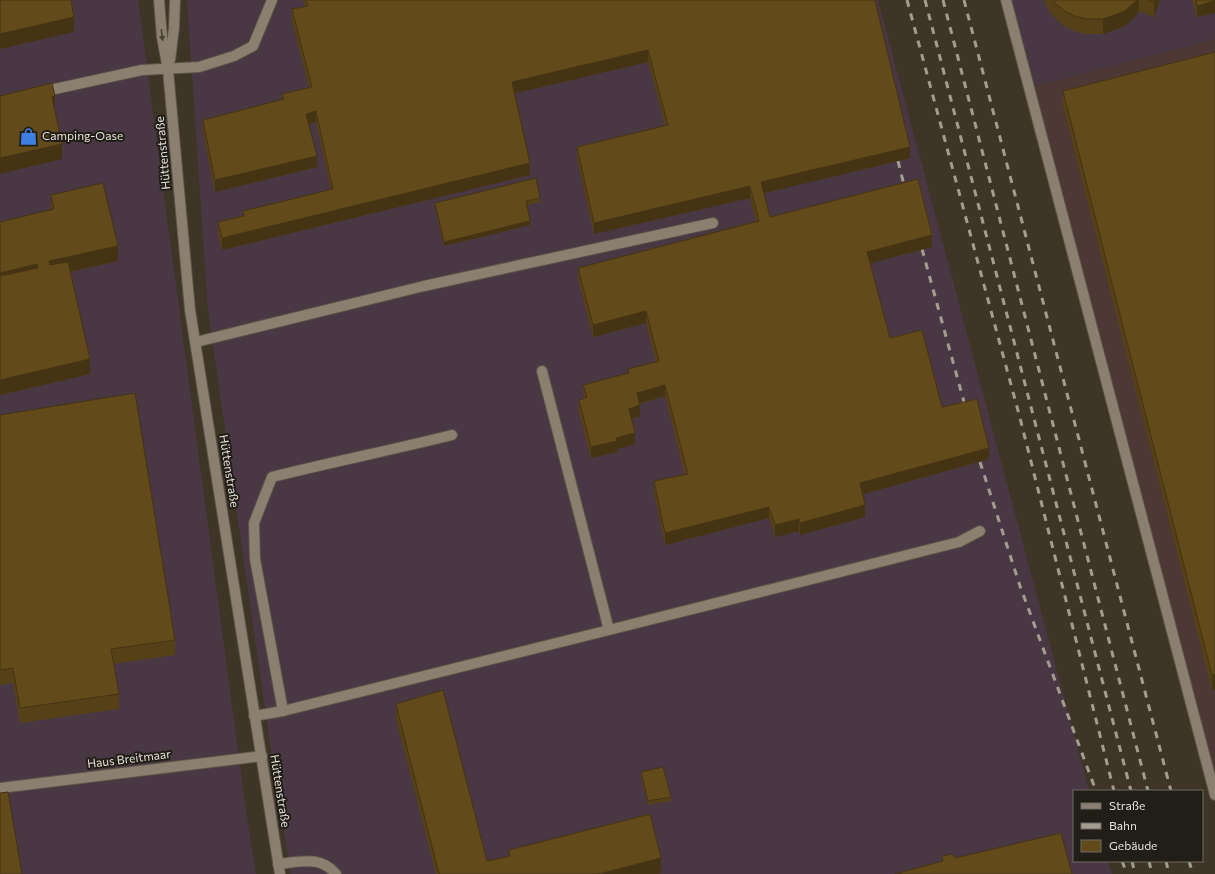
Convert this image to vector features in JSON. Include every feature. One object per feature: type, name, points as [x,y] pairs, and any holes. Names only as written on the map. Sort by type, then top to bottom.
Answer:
[{"type":"street","name":"Hüttenstraße","points":[[159,0],[162,37],[168,70],[190,310],[279,869]]},
{"type":"street","name":"Hüttenstraße","points":[[168,70],[174,28],[175,0]]},
{"type":"street","points":[[31,94],[142,70],[168,70],[199,67],[234,56],[253,46],[272,0]]},
{"type":"street","points":[[1006,0],[1108,383],[1215,795]]},
{"type":"street","points":[[196,342],[424,286],[713,223]]},
{"type":"street","points":[[542,372],[609,630]]},
{"type":"street","points":[[282,711],[255,559],[254,523],[272,477],[452,435]]},
{"type":"street","points":[[254,716],[282,711],[959,542],[980,531]]},
{"type":"street","name":"Haus Breitmaar","points":[[0,788],[262,756]]},
{"type":"street","points":[[279,869],[313,860],[332,869],[336,874]]},
{"type":"shaded area","points":[[0,0],[138,0],[246,811],[256,874],[0,874]]},
{"type":"shaded area","points":[[187,0],[878,0],[1089,790],[1073,790],[1073,862],[1108,862],[1112,874],[291,874],[272,757],[208,311]]},
{"type":"shaded area","points":[[1010,0],[1215,0],[1215,39],[1032,87]]},
{"type":"shaded area","points":[[1215,39],[1215,781],[1032,87]]},
{"type":"building","points":[[0,0],[71,0],[74,17],[0,34]]},
{"type":"building","points":[[306,0],[875,0],[910,147],[761,182],[770,217],[918,179],[932,235],[867,252],[890,338],[922,330],[942,407],[977,399],[989,448],[860,483],[865,505],[800,523],[799,519],[775,525],[769,507],[665,533],[654,481],[688,474],[665,385],[637,393],[640,405],[629,409],[635,433],[616,438],[617,441],[591,447],[579,400],[587,397],[583,385],[629,373],[628,369],[659,361],[646,311],[593,325],[578,268],[759,221],[750,186],[594,223],[577,147],[668,125],[648,50],[512,82],[530,163],[222,238],[218,222],[244,216],[243,211],[333,189],[316,111],[306,114],[317,156],[215,180],[203,120],[284,99],[282,94],[312,87],[292,9],[308,6]]},
{"type":"building","points":[[1053,0],[1137,0],[1125,11],[1103,19],[1085,19],[1065,11]]},
{"type":"building","points":[[1196,0],[1215,0],[1215,1],[1197,6]]},
{"type":"building","points":[[1215,52],[1215,674],[1212,675],[1063,91]]},
{"type":"building","name":"Camping-Oase","points":[[52,83],[55,96],[52,97],[62,144],[0,158],[0,96]]},
{"type":"building","points":[[536,178],[540,198],[526,201],[530,221],[444,242],[435,203]]},
{"type":"building","points":[[103,183],[118,246],[49,261],[50,265],[68,262],[90,359],[0,380],[0,276],[38,268],[37,264],[0,273],[0,222],[54,209],[51,195]]},
{"type":"building","points":[[135,393],[175,640],[111,649],[119,694],[20,708],[13,668],[0,670],[0,415]]},
{"type":"building","points":[[443,690],[487,861],[510,856],[509,850],[650,814],[661,858],[599,874],[439,874],[396,704]]},
{"type":"building","points":[[663,767],[671,797],[648,801],[641,772]]},
{"type":"building","points":[[8,792],[22,874],[0,874],[0,793]]},
{"type":"building","points":[[1061,833],[1072,874],[895,874],[943,861],[942,856],[953,854],[955,858]]},
{"type":"railway","points":[[907,0],[1020,418],[1114,790]]},
{"type":"railway","points":[[925,0],[1131,790]]},
{"type":"railway","points":[[943,0],[1148,790]]},
{"type":"railway","points":[[964,0],[1171,790]]},
{"type":"railway","points":[[898,161],[906,193]]},
{"type":"railway","points":[[922,249],[967,413]]},
{"type":"railway","points":[[980,462],[1020,586],[1096,790]]},
{"type":"railway","points":[[1122,862],[1127,874]]},
{"type":"railway","points":[[1132,862],[1135,874]]},
{"type":"railway","points":[[1149,862],[1152,874]]},
{"type":"railway","points":[[1166,862],[1169,874]]},
{"type":"railway","points":[[1189,862],[1193,874]]},
{"type":"place","name":"Camping-Oase","points":[[29,136]]}]
